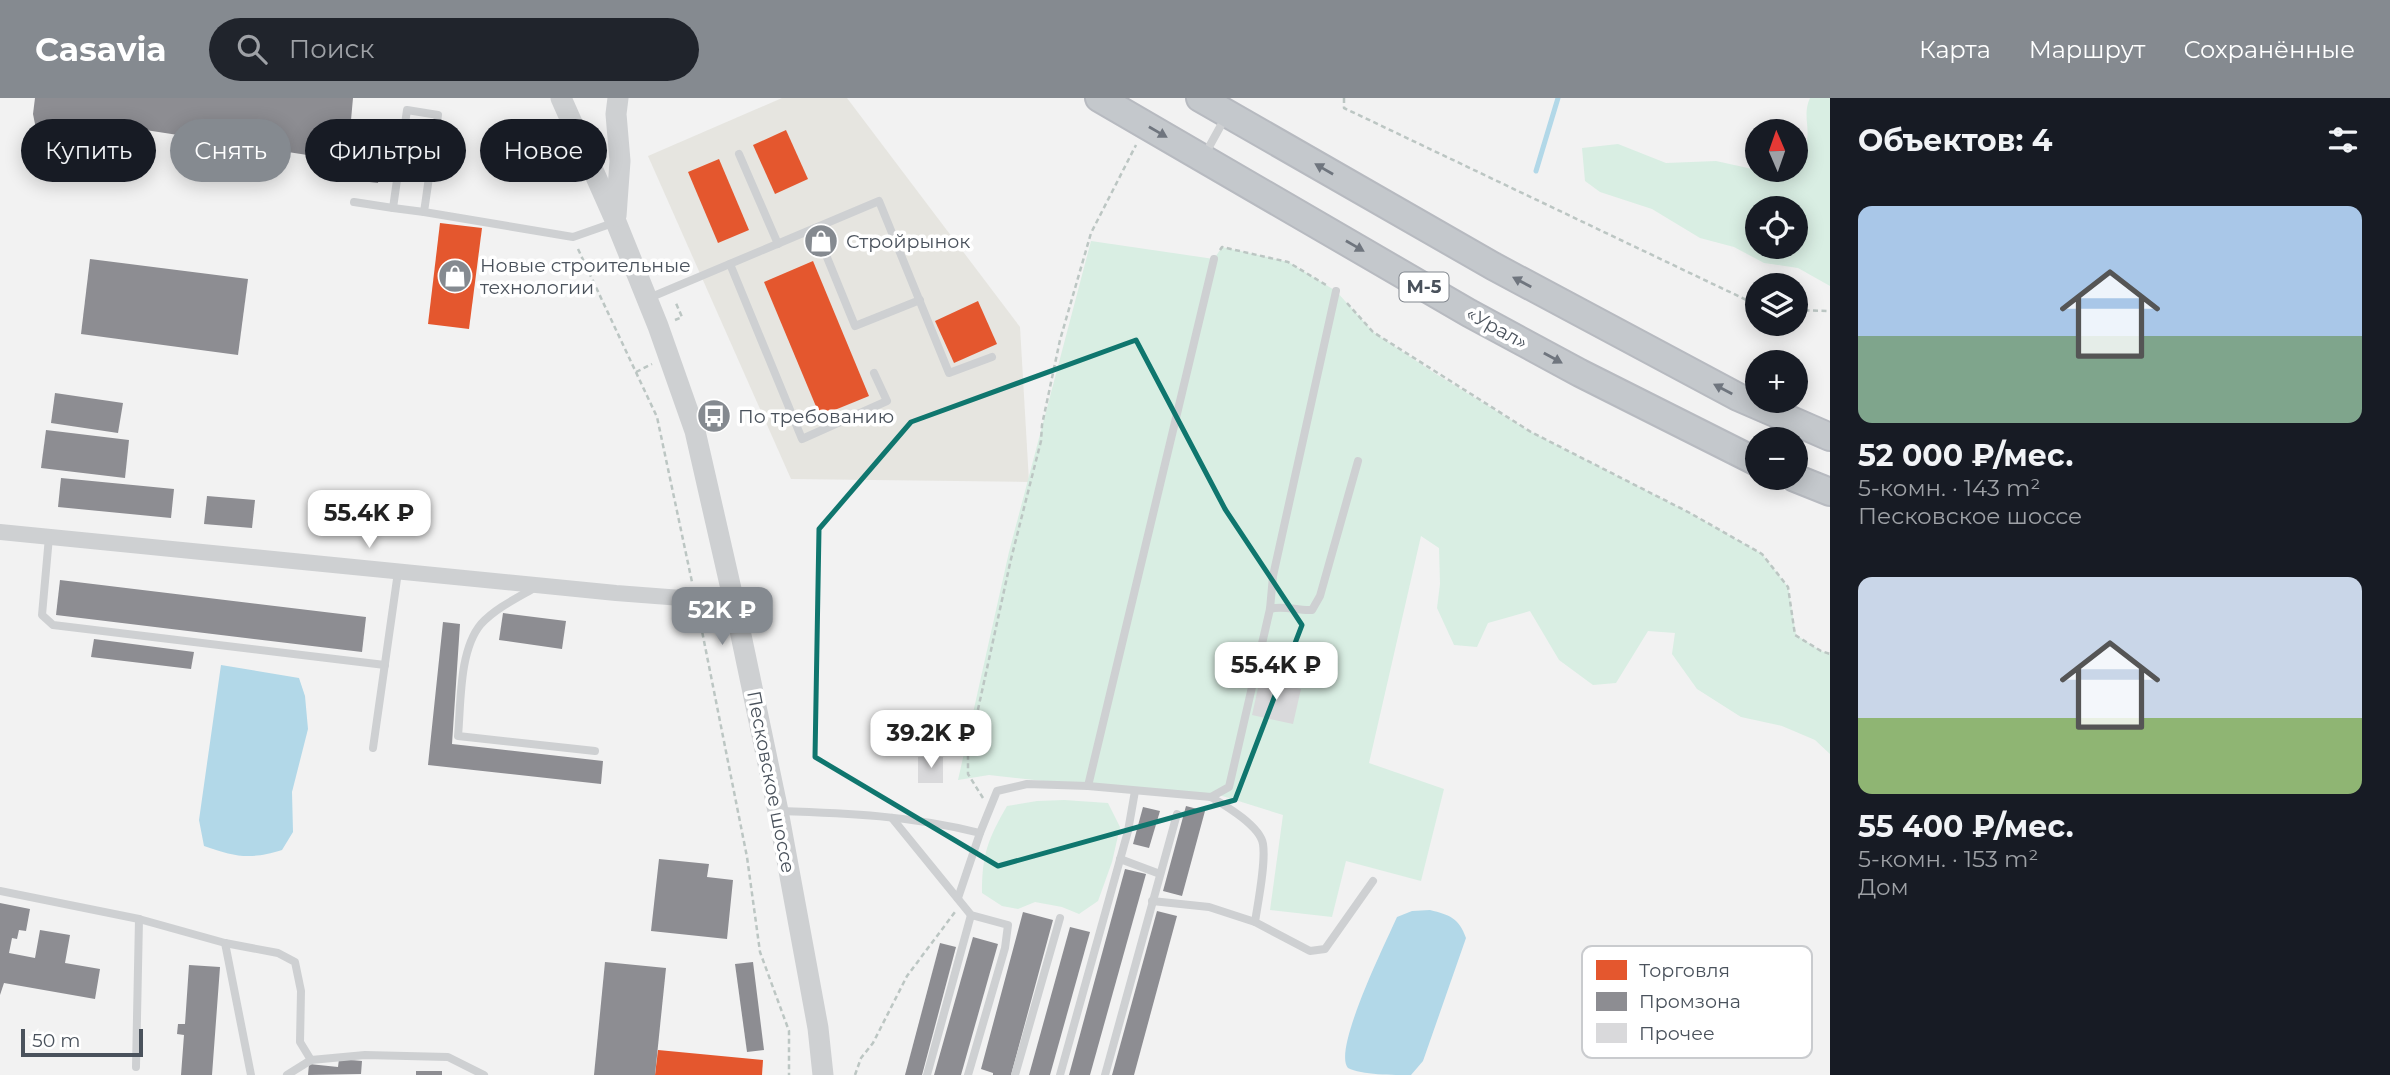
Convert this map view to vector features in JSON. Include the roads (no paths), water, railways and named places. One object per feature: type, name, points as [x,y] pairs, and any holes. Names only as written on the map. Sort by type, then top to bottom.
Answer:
[{"type":"highway","name":"«Урал»","points":[[1099,98],[1469,313],[1580,373],[1745,456]]},
{"type":"highway","name":"М-5","points":[[1200,98],[1505,273],[1738,397],[1830,437]]},
{"type":"highway","points":[[1808,483],[1830,492]]},
{"type":"street","name":"Песковское шоссе","points":[[561,98],[571,119]]},
{"type":"street","points":[[616,222],[620,161],[616,114],[618,98]]},
{"type":"street","points":[[607,169],[620,161]]},
{"type":"street","name":"Песковское шоссе","points":[[599,182],[662,336],[695,431],[778,811],[818,1028],[822,1075]]},
{"type":"street","points":[[0,532],[539,586],[734,602]]},
{"type":"lane","points":[[393,208],[407,110],[439,115],[424,212]]},
{"type":"lane","points":[[1203,158],[1227,113]]},
{"type":"lane","points":[[739,154],[778,244]]},
{"type":"lane","points":[[646,299],[879,201],[949,373],[992,357]]},
{"type":"lane","points":[[354,202],[573,237],[616,222]]},
{"type":"lane","points":[[815,228],[855,326],[920,300]]},
{"type":"lane","points":[[1088,786],[1214,259]]},
{"type":"lane","points":[[730,264],[802,439],[887,401],[874,373]]},
{"type":"lane","points":[[1210,797],[1229,787],[1270,609],[1273,576],[1336,290]]},
{"type":"lane","points":[[1270,609],[1281,606],[1299,611],[1312,610],[1320,596],[1358,461]]},
{"type":"lane","points":[[50,537],[42,615],[52,625],[385,665]]},
{"type":"lane","points":[[373,748],[398,572]]},
{"type":"lane","points":[[539,586],[499,608],[481,625],[468,646],[458,736],[595,751]]},
{"type":"lane","points":[[958,898],[980,833],[998,792],[1027,784],[1088,786],[1210,797],[1252,826],[1263,843],[1255,922]]},
{"type":"lane","points":[[1060,1075],[1120,859],[1135,791]]},
{"type":"lane","points":[[778,811],[847,813],[944,824],[980,833]]},
{"type":"lane","points":[[1105,1075],[1177,814]]},
{"type":"lane","points":[[892,818],[971,915],[1008,925],[1005,948],[968,1075]]},
{"type":"lane","points":[[1120,859],[1160,874]]},
{"type":"lane","points":[[1153,901],[1209,907],[1255,922],[1310,951],[1325,949],[1373,881]]},
{"type":"lane","points":[[0,891],[139,919],[225,943],[278,953],[295,962],[301,991],[300,1042],[311,1060]]},
{"type":"lane","points":[[927,1075],[971,915]]},
{"type":"lane","points":[[1014,1075],[1060,918]]},
{"type":"lane","points":[[136,1067],[139,919]]},
{"type":"lane","points":[[225,943],[251,1075]]},
{"type":"lane","points":[[287,1075],[311,1060],[365,1055],[448,1057],[484,1075]]},
{"type":"water","points":[[221,665],[299,678],[305,696],[308,729],[292,792],[293,832],[282,850],[243,856],[204,846],[199,820]]},
{"type":"water","points":[[1430,910],[1453,918],[1466,938],[1423,1061],[1411,1075],[1369,1073],[1348,1068],[1345,1057],[1354,1018],[1397,917],[1412,911]]},
{"type":"waterway","points":[[1536,171],[1558,98]]},
{"type":"place","name":"Стройрынок","points":[[821,241]]},
{"type":"place","name":"Новые строительные технологии","points":[[455,276]]},
{"type":"place","name":"По требованию","points":[[714,416]]}]
